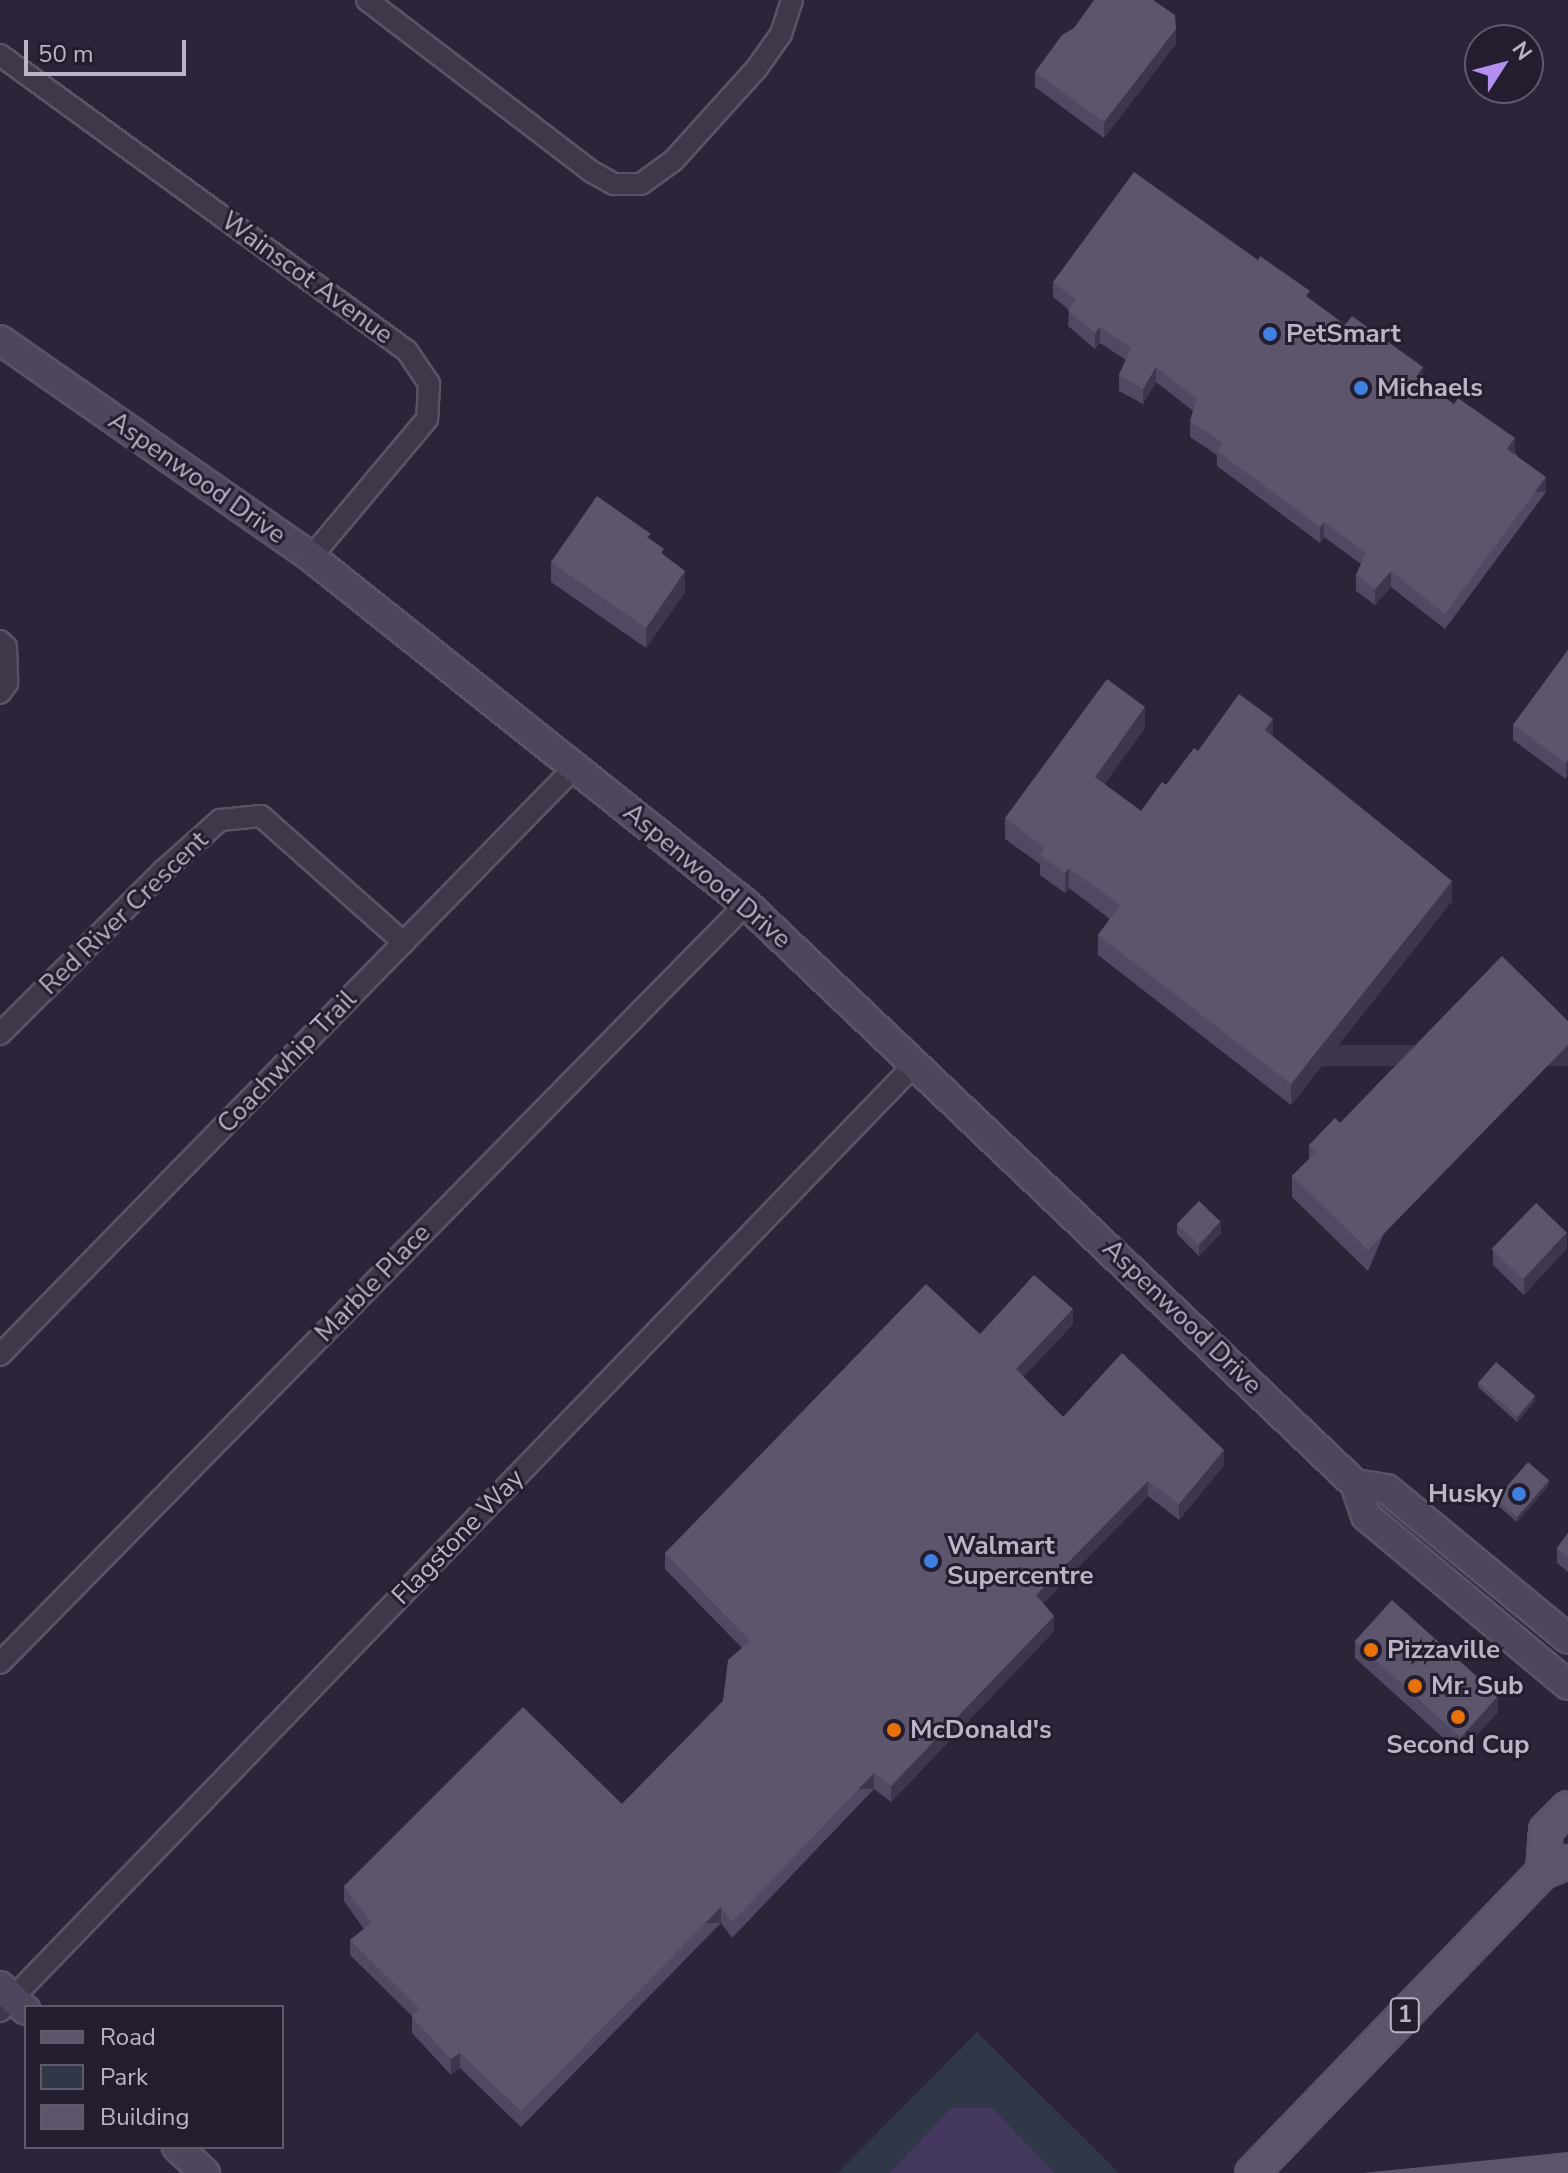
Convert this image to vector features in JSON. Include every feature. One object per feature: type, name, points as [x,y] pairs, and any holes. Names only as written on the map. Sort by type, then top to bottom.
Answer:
[{"type":"main road","name":"1","points":[[1252,2173],[1556,1867],[1546,1830],[1568,1808]]},
{"type":"street","points":[[367,0],[592,172],[614,184],[641,184],[673,161],[757,68],[781,34],[792,0]]},
{"type":"street","name":"Wainscot Avenue","points":[[0,55],[407,351],[429,384],[427,419],[311,557]]},
{"type":"street","name":"Aspenwood Drive","points":[[1,343],[311,557],[746,904],[1355,1484],[1366,1516],[1568,1685]]},
{"type":"street","points":[[0,641],[6,647],[7,683],[0,693]]},
{"type":"street","name":"Coachwhip Trail","points":[[0,1355],[573,769]]},
{"type":"street","name":"Red River Crescent","points":[[0,1034],[163,871],[220,820],[261,816],[404,943]]},
{"type":"street","name":"Marble Place","points":[[0,1663],[746,904]]},
{"type":"street","name":"Flagstone Way","points":[[10,2001],[916,1063]]},
{"type":"street","name":"Aspenwood Drive","points":[[1355,1484],[1387,1489],[1568,1639]]},
{"type":"street","points":[[179,2149],[205,2173]]},
{"type":"green space","points":[[977,2032],[1119,2173],[838,2173]]},
{"type":"shaded area","points":[[951,2108],[992,2108],[1055,2173],[890,2173]]},
{"type":"building","points":[[1094,0],[1153,0],[1175,15],[1176,29],[1104,122],[1035,72],[1062,35],[1074,28]]},
{"type":"building","points":[[1134,172],[1258,260],[1260,256],[1310,291],[1306,296],[1345,325],[1352,316],[1423,367],[1416,377],[1454,404],[1458,398],[1515,438],[1507,449],[1546,477],[1445,614],[1391,571],[1375,589],[1356,575],[1366,553],[1324,522],[1320,527],[1217,451],[1223,443],[1190,421],[1197,399],[1156,367],[1143,389],[1119,375],[1131,348],[1100,327],[1095,333],[1068,311],[1076,300],[1053,282]]},
{"type":"building","points":[[597,496],[651,534],[647,537],[664,549],[661,553],[685,571],[646,628],[551,562]]},
{"type":"building","points":[[1568,650],[1568,760],[1566,763],[1513,725]]},
{"type":"building","points":[[1107,679],[1145,707],[1095,777],[1141,811],[1162,782],[1166,785],[1194,748],[1198,751],[1239,694],[1273,719],[1265,730],[1452,881],[1291,1084],[1098,935],[1120,905],[1069,868],[1065,873],[1040,855],[1045,848],[1005,818]]},
{"type":"building","points":[[1502,956],[1568,1021],[1568,1045],[1368,1250],[1292,1176],[1316,1152],[1309,1145],[1335,1118],[1340,1123]]},
{"type":"building","points":[[1199,1201],[1221,1222],[1198,1245],[1177,1224]]},
{"type":"building","points":[[1536,1203],[1567,1233],[1522,1279],[1492,1249]]},
{"type":"building","points":[[1034,1275],[1073,1309],[1016,1369],[1063,1417],[1122,1353],[1224,1450],[1179,1504],[1148,1481],[1036,1595],[1054,1616],[891,1786],[874,1773],[732,1922],[721,1907],[521,2111],[460,2053],[451,2059],[412,2017],[419,2008],[350,1940],[371,1923],[344,1886],[523,1707],[622,1804],[723,1701],[728,1660],[750,1641],[665,1553],[926,1284],[980,1334]]},
{"type":"building","points":[[1496,1362],[1535,1396],[1518,1416],[1478,1382]]},
{"type":"building","points":[[1528,1462],[1549,1480],[1517,1517],[1496,1499]]},
{"type":"building","points":[[1568,1533],[1568,1557],[1557,1548]]},
{"type":"building","points":[[1392,1600],[1498,1696],[1461,1737],[1355,1642]]},
{"type":"building","points":[[1568,2152],[1568,2173],[1363,2173]]},
{"type":"place","name":"PetSmart","points":[[1270,334]]},
{"type":"place","name":"Michaels","points":[[1361,388]]},
{"type":"place","name":"Husky","points":[[1519,1494]]},
{"type":"place","name":"Walmart Supercentre","points":[[931,1561]]},
{"type":"place","name":"Pizzaville","points":[[1371,1650]]},
{"type":"place","name":"Mr. Sub","points":[[1415,1686]]},
{"type":"place","name":"Second Cup","points":[[1458,1717]]},
{"type":"place","name":"McDonald's","points":[[894,1730]]}]
